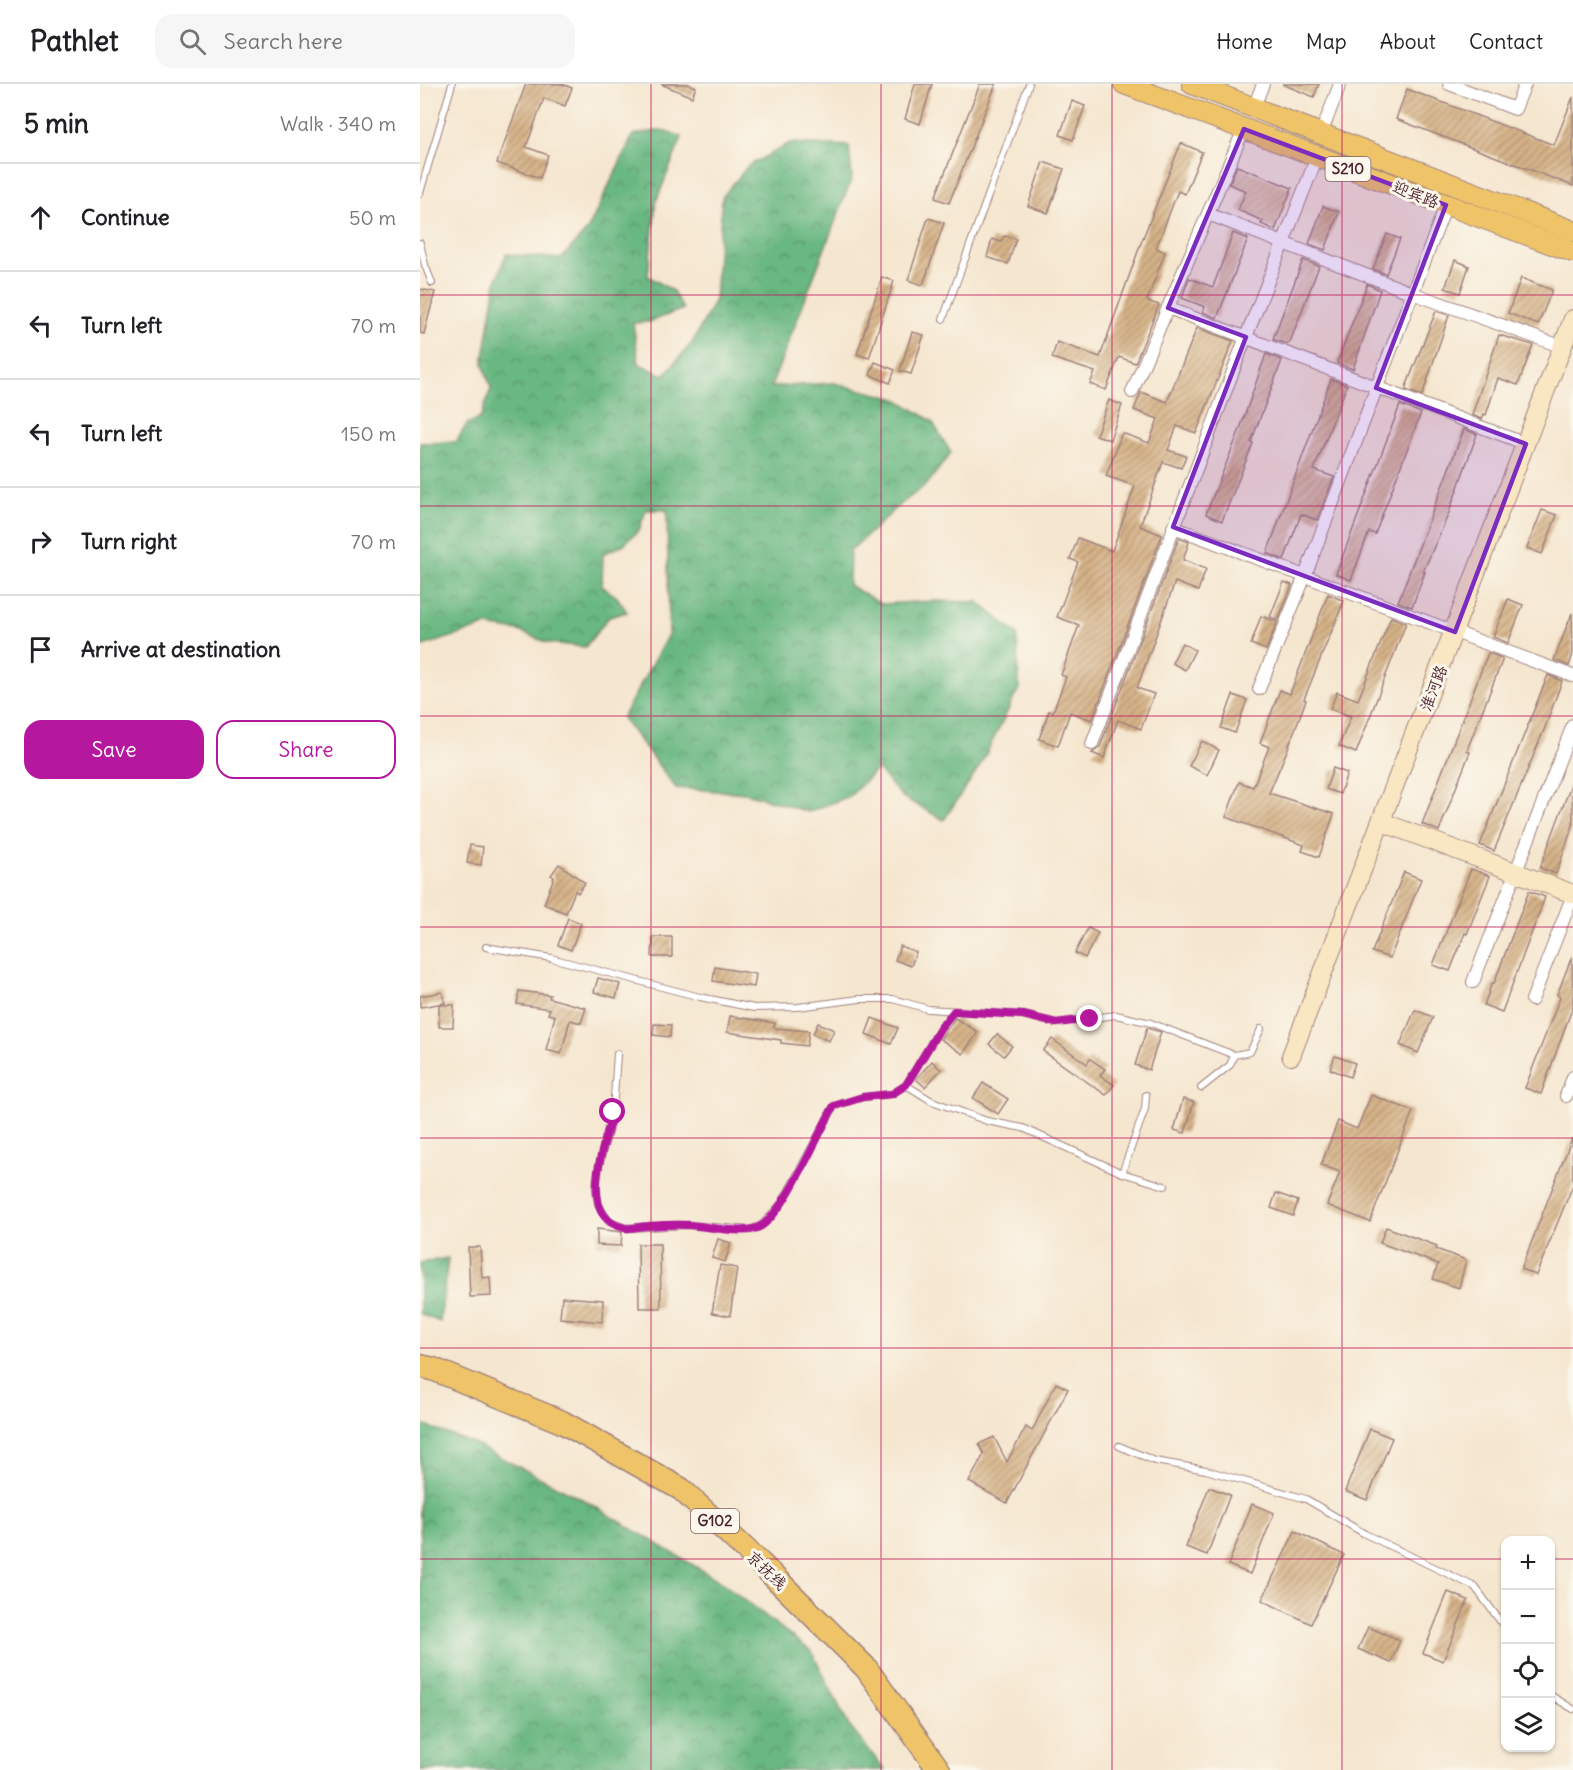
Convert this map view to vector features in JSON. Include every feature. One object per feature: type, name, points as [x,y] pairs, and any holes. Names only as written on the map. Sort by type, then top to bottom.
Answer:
[{"type":"highway","name":"京抚线","points":[[420,1366],[433,1369],[562,1422],[681,1490],[760,1563],[866,1668],[939,1770]]},
{"type":"main road","name":"迎宾路","points":[[1124,84],[1573,252]]},
{"type":"main road","name":"迎宾路","points":[[1192,84],[1573,231]]},
{"type":"street","points":[[1254,107],[1263,84]]},
{"type":"street","points":[[1321,134],[1340,84]]},
{"type":"street","points":[[1449,84],[1515,109],[1525,84]]},
{"type":"street","points":[[1132,392],[1244,129]]},
{"type":"street","points":[[1092,744],[1173,527],[1317,157]]},
{"type":"street","points":[[1259,689],[1305,576],[1446,205]]},
{"type":"street","points":[[1208,214],[1412,293],[1563,347]]},
{"type":"street","points":[[1168,308],[1526,444]]},
{"type":"street","name":"淮河路","points":[[1291,1056],[1573,319]]},
{"type":"street","points":[[1173,527],[1573,676]]},
{"type":"street","points":[[1473,982],[1573,725]]},
{"type":"street","points":[[1382,822],[1573,895],[1532,1000]]},
{"type":"street","points":[[1566,1095],[1573,1077]]},
{"type":"lane","points":[[420,193],[452,84]]},
{"type":"lane","points":[[943,319],[1029,84]]},
{"type":"lane","points":[[420,243],[432,283]]},
{"type":"lane","points":[[486,947],[551,958],[700,997],[754,1008],[798,1007],[859,999],[893,999],[928,1009],[1023,1015],[1056,1023],[1116,1015],[1151,1023],[1234,1055],[1250,1052],[1261,1029]]},
{"type":"lane","points":[[617,1054],[613,1112],[599,1165],[596,1188],[598,1204],[609,1222],[626,1228],[687,1225],[751,1230],[762,1225],[782,1203],[834,1106],[863,1097],[892,1094],[906,1085],[941,1027],[954,1011]]},
{"type":"lane","points":[[1201,1088],[1230,1065],[1234,1055]]},
{"type":"lane","points":[[906,1085],[941,1105],[987,1121],[1023,1128],[1122,1173],[1165,1186]]},
{"type":"lane","points":[[1122,1173],[1144,1109],[1146,1095]]},
{"type":"lane","points":[[1119,1446],[1155,1461],[1206,1470],[1306,1499],[1365,1534],[1475,1587],[1501,1622]]},
{"type":"lane","points":[[1555,1698],[1573,1709]]},
{"type":"highlighted area","points":[[1244,129],[1446,205],[1376,388],[1526,444],[1455,632],[1173,527],[1246,337],[1168,308]]},
{"type":"green space","points":[[661,130],[682,137],[656,202],[648,276],[673,291],[683,309],[649,322],[633,323],[639,364],[664,375],[692,343],[715,300],[722,197],[748,166],[790,143],[849,146],[852,178],[771,387],[834,383],[897,399],[932,421],[951,453],[928,483],[900,505],[850,551],[849,585],[881,604],[933,601],[978,602],[1017,634],[1019,688],[981,764],[944,820],[902,797],[877,769],[850,796],[808,812],[746,793],[676,788],[622,718],[669,633],[667,510],[646,510],[639,530],[624,544],[603,554],[602,586],[617,597],[627,612],[609,617],[585,647],[548,643],[519,631],[486,626],[423,646],[420,644],[420,443],[456,442],[467,424],[481,417],[491,388],[483,364],[496,282],[506,254],[561,259],[588,229],[633,135]]},
{"type":"green space","points":[[448,1258],[440,1322],[420,1314],[420,1263]]},
{"type":"green space","points":[[420,1424],[472,1443],[584,1500],[720,1581],[812,1652],[849,1726],[885,1770],[420,1770]]},
{"type":"building","points":[[526,84],[562,84],[572,88],[565,106],[544,98],[526,147],[548,155],[540,178],[497,163]]},
{"type":"building","points":[[661,84],[688,84],[696,87],[692,97]]},
{"type":"building","points":[[915,84],[932,84],[920,124],[905,119]]},
{"type":"building","points":[[980,84],[996,84],[949,203],[935,198]]},
{"type":"building","points":[[1282,84],[1319,84],[1314,97]]},
{"type":"building","points":[[1407,89],[1554,145],[1573,97],[1573,186],[1396,119]]},
{"type":"building","points":[[1072,101],[1085,106],[1073,140],[1060,135]]},
{"type":"building","points":[[1181,143],[1202,152],[1185,194],[1178,191],[1156,248],[1165,252],[1147,301],[1159,305],[1135,363],[1119,357],[1106,390],[1090,384],[1095,372],[1052,358],[1057,342],[1100,357],[1141,243]]},
{"type":"building","points":[[1043,162],[1064,169],[1048,213],[1028,206]]},
{"type":"building","points":[[1237,166],[1292,188],[1275,230],[1261,224],[1263,221],[1238,210],[1246,191],[1229,184]]},
{"type":"building","points":[[1323,206],[1339,212],[1325,250],[1309,244]]},
{"type":"building","points":[[928,218],[944,223],[923,285],[908,280]]},
{"type":"building","points":[[1233,233],[1248,239],[1217,318],[1203,312],[1205,307],[1182,298],[1189,278],[1213,287]]},
{"type":"building","points":[[1387,234],[1400,239],[1386,274],[1373,269]]},
{"type":"building","points":[[1004,236],[1016,239],[1008,264],[987,257],[992,239],[1001,242]]},
{"type":"building","points":[[1303,260],[1319,266],[1290,342],[1287,344],[1273,339]]},
{"type":"building","points":[[1455,260],[1469,266],[1460,293],[1445,288]]},
{"type":"building","points":[[882,277],[894,281],[869,358],[857,354]]},
{"type":"building","points":[[1521,278],[1552,290],[1538,325],[1508,313]]},
{"type":"building","points":[[1367,284],[1380,290],[1353,369],[1337,363]]},
{"type":"building","points":[[420,289],[435,292],[424,334],[420,333]]},
{"type":"building","points":[[1436,311],[1449,315],[1422,396],[1406,390],[1406,387]]},
{"type":"building","points":[[1197,328],[1233,341],[1196,433],[1177,426],[1168,450],[1186,456],[1181,468],[1163,462],[1140,526],[1162,535],[1092,720],[1070,712],[1058,746],[1039,739],[1049,711],[1053,712],[1066,677],[1061,675],[1079,625],[1057,617],[1078,562],[1070,559],[1078,538],[1112,551],[1135,486],[1106,476],[1122,433],[1149,443],[1158,419],[1134,410],[1141,392],[1167,402]]},
{"type":"building","points":[[912,332],[924,335],[911,374],[900,371]]},
{"type":"building","points":[[1499,335],[1533,345],[1518,385],[1498,378],[1486,415],[1484,414],[1482,419],[1472,415]]},
{"type":"building","points":[[1266,354],[1282,360],[1251,442],[1253,443],[1222,521],[1206,514],[1240,429]]},
{"type":"building","points":[[875,362],[895,370],[890,383],[870,375]]},
{"type":"building","points":[[1331,379],[1347,385],[1314,470],[1334,477],[1317,520],[1301,514],[1284,560],[1267,553]]},
{"type":"building","points":[[1109,400],[1122,405],[1110,440],[1096,435]]},
{"type":"building","points":[[1400,405],[1421,413],[1375,534],[1369,532],[1351,580],[1336,574]]},
{"type":"building","points":[[1464,429],[1477,434],[1448,515],[1423,572],[1425,572],[1412,607],[1398,602]]},
{"type":"building","points":[[1542,510],[1557,515],[1542,554],[1527,548]]},
{"type":"building","points":[[1179,538],[1189,542],[1183,560],[1206,569],[1198,591],[1175,582],[1137,688],[1154,694],[1141,729],[1118,720],[1104,758],[1092,753],[1100,747]]},
{"type":"building","points":[[1284,582],[1292,585],[1278,620],[1270,617]]},
{"type":"building","points":[[1328,594],[1344,601],[1269,793],[1334,814],[1319,857],[1302,851],[1304,845],[1226,817],[1239,782],[1253,787],[1269,747],[1260,743],[1280,690],[1290,694]]},
{"type":"building","points":[[1508,599],[1523,605],[1508,643],[1493,637]]},
{"type":"building","points":[[1572,613],[1573,654],[1569,666],[1554,660]]},
{"type":"building","points":[[1261,616],[1277,622],[1266,650],[1251,644]]},
{"type":"building","points":[[1391,617],[1406,623],[1356,753],[1339,746],[1351,716],[1330,709],[1337,692],[1358,700]]},
{"type":"building","points":[[1182,643],[1195,650],[1185,670],[1172,663]]},
{"type":"building","points":[[1488,653],[1502,658],[1502,661],[1467,750],[1470,752],[1439,831],[1422,824]]},
{"type":"building","points":[[1548,675],[1562,681],[1494,851],[1480,845]]},
{"type":"building","points":[[1233,695],[1247,700],[1235,733],[1221,728]]},
{"type":"building","points":[[1202,741],[1219,750],[1207,775],[1189,766]]},
{"type":"building","points":[[1333,768],[1347,773],[1340,794],[1326,789]]},
{"type":"building","points":[[1572,782],[1573,825],[1556,874],[1540,868]]},
{"type":"building","points":[[470,845],[483,847],[481,865],[467,863]]},
{"type":"building","points":[[559,864],[585,883],[578,893],[575,891],[566,913],[544,904],[554,877],[551,875]]},
{"type":"building","points":[[1471,869],[1490,876],[1450,971],[1433,965]]},
{"type":"building","points":[[1404,872],[1421,879],[1390,958],[1372,952]]},
{"type":"building","points":[[1529,891],[1545,897],[1502,1012],[1484,1005]]},
{"type":"building","points":[[568,918],[581,923],[571,950],[558,945]]},
{"type":"building","points":[[1088,928],[1098,933],[1085,958],[1075,953]]},
{"type":"building","points":[[653,937],[672,937],[672,957],[652,957]]},
{"type":"building","points":[[900,946],[916,952],[911,966],[895,960]]},
{"type":"building","points":[[1572,956],[1573,1006],[1541,1094],[1525,1088],[1560,997],[1557,995]]},
{"type":"building","points":[[715,967],[756,974],[754,987],[713,981]]},
{"type":"building","points":[[598,978],[620,984],[616,998],[594,992]]},
{"type":"building","points":[[519,991],[550,995],[549,998],[586,1008],[581,1023],[570,1020],[561,1054],[546,1050],[555,1016],[548,1014],[550,1009],[517,1004]]},
{"type":"building","points":[[442,992],[445,1003],[420,1007],[420,996]]},
{"type":"building","points":[[439,1005],[454,1005],[453,1027],[439,1027]]},
{"type":"building","points":[[1415,1010],[1433,1017],[1418,1053],[1400,1045]]},
{"type":"building","points":[[730,1016],[775,1023],[774,1028],[809,1031],[807,1046],[727,1032]]},
{"type":"building","points":[[872,1018],[898,1028],[891,1044],[866,1034]]},
{"type":"building","points":[[955,1018],[978,1032],[963,1054],[940,1039]]},
{"type":"building","points":[[818,1023],[834,1030],[829,1041],[813,1034]]},
{"type":"building","points":[[654,1024],[671,1025],[670,1037],[653,1035]]},
{"type":"building","points":[[1147,1028],[1161,1032],[1149,1070],[1135,1065]]},
{"type":"building","points":[[997,1034],[1012,1046],[1004,1056],[989,1044]]},
{"type":"building","points":[[1052,1039],[1087,1064],[1090,1059],[1105,1069],[1100,1075],[1114,1085],[1106,1095],[1043,1051]]},
{"type":"building","points":[[1335,1056],[1355,1063],[1350,1077],[1330,1069]]},
{"type":"building","points":[[932,1061],[941,1070],[925,1087],[916,1079]]},
{"type":"building","points":[[983,1083],[1008,1099],[998,1114],[973,1098]]},
{"type":"building","points":[[1371,1095],[1413,1111],[1370,1222],[1327,1205],[1340,1172],[1321,1165],[1338,1121],[1357,1129]]},
{"type":"building","points":[[1183,1099],[1194,1102],[1185,1133],[1174,1130]]},
{"type":"building","points":[[1572,1138],[1573,1185],[1536,1275],[1521,1269]]},
{"type":"building","points":[[1276,1193],[1298,1201],[1293,1216],[1271,1208]]},
{"type":"building","points":[[1386,1227],[1437,1246],[1436,1249],[1466,1260],[1459,1288],[1433,1279],[1438,1264],[1380,1243]]},
{"type":"building","points":[[597,1229],[622,1232],[621,1246],[597,1245]]},
{"type":"building","points":[[718,1239],[731,1243],[725,1262],[712,1258]]},
{"type":"building","points":[[638,1244],[660,1244],[661,1308],[639,1308]]},
{"type":"building","points":[[468,1247],[480,1247],[482,1278],[490,1277],[491,1296],[470,1297]]},
{"type":"building","points":[[720,1265],[737,1268],[730,1316],[712,1313]]},
{"type":"building","points":[[562,1297],[603,1300],[602,1322],[560,1318]]},
{"type":"building","points":[[1056,1383],[1068,1389],[1007,1503],[969,1482],[984,1454],[979,1444],[994,1437],[1007,1462],[1026,1427],[1032,1431]]},
{"type":"building","points":[[1370,1429],[1392,1438],[1367,1500],[1345,1491]]},
{"type":"building","points":[[1209,1487],[1230,1495],[1207,1555],[1186,1547]]},
{"type":"building","points":[[1252,1504],[1274,1513],[1250,1574],[1228,1565]]},
{"type":"building","points":[[1295,1531],[1344,1555],[1311,1624],[1262,1600]]},
{"type":"building","points":[[1448,1592],[1468,1600],[1443,1661],[1423,1653]]},
{"type":"building","points":[[1368,1627],[1400,1640],[1391,1663],[1358,1649]]},
{"type":"route","points":[[613,1112],[599,1165],[596,1188],[598,1204],[609,1222],[626,1228],[687,1225],[751,1230],[762,1225],[782,1203],[834,1106],[863,1097],[892,1094],[906,1085],[941,1027],[954,1011],[1023,1015],[1056,1023],[1090,1019]]}]
